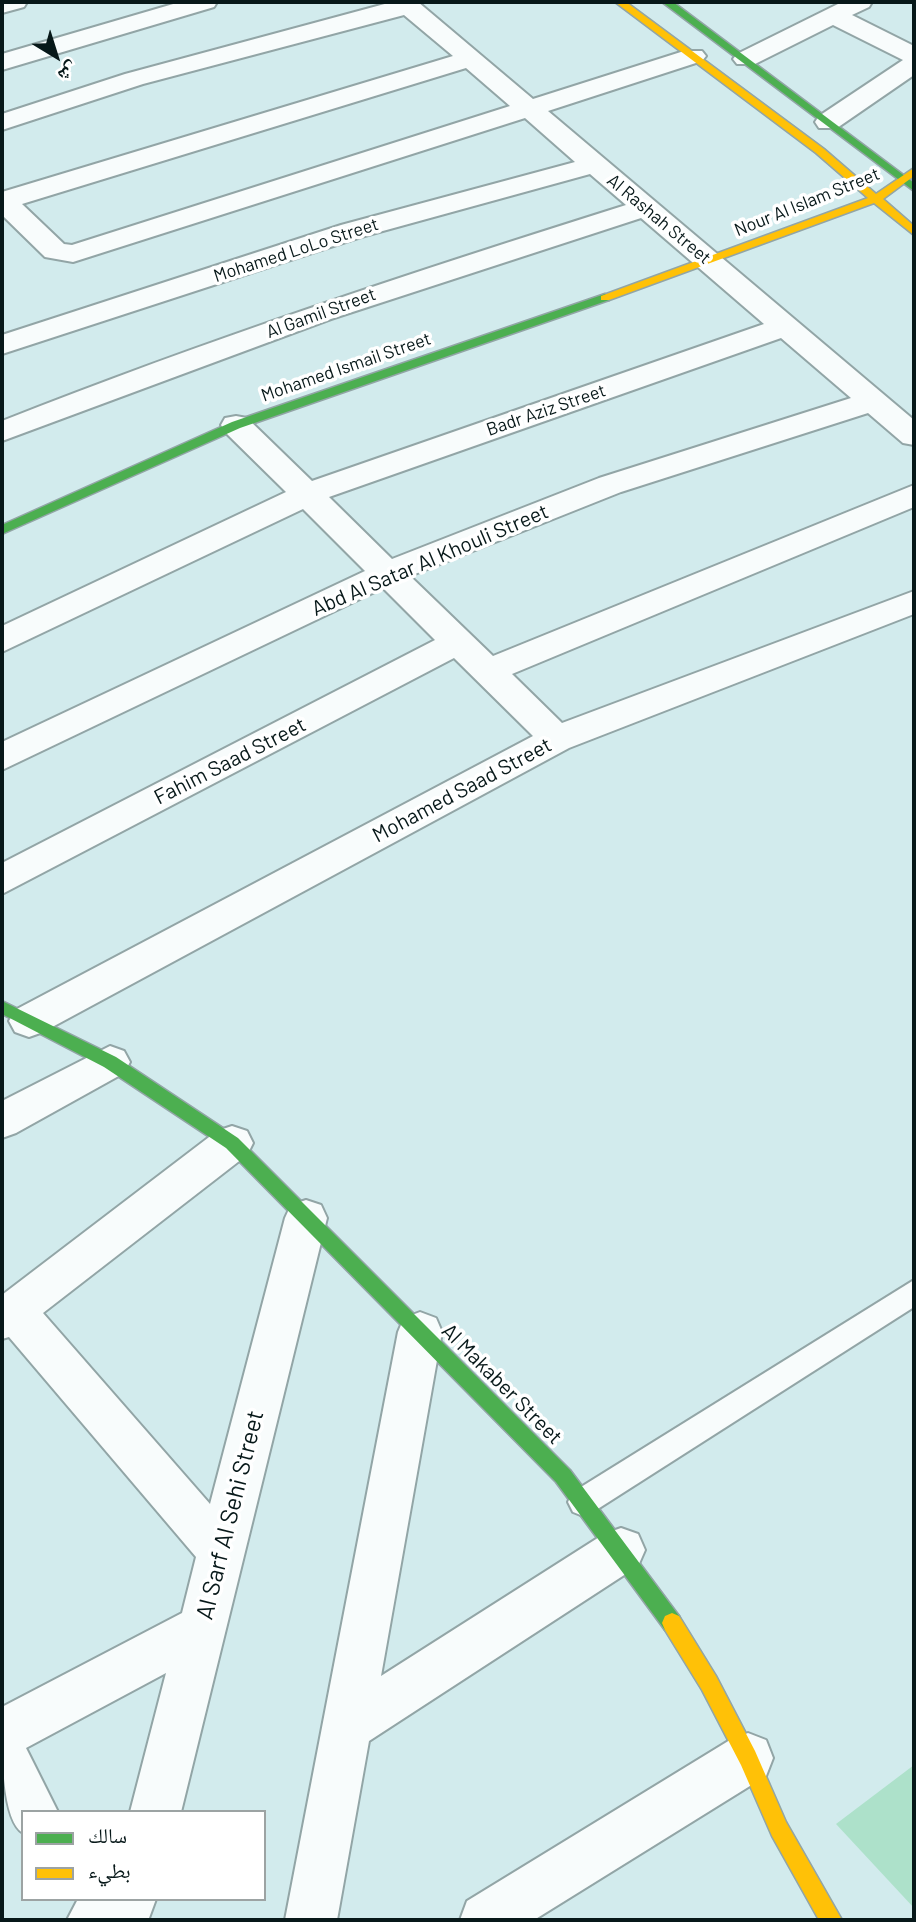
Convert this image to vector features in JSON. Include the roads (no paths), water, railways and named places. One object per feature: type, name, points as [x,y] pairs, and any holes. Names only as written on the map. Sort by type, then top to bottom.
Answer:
[{"type":"street","points":[[2,6],[15,2]]},
{"type":"street","points":[[2,62],[205,2]]},
{"type":"street","points":[[620,2],[810,142],[914,232]]},
{"type":"street","points":[[667,2],[828,122],[911,179]]},
{"type":"street","points":[[746,59],[860,2]]},
{"type":"street","points":[[2,122],[134,79],[407,4]]},
{"type":"street","name":"Al Rashah Street","points":[[407,4],[914,436]]},
{"type":"street","points":[[832,15],[914,56]]},
{"type":"street","points":[[470,59],[3,200],[54,251],[73,254],[693,56]]},
{"type":"street","points":[[828,122],[914,64]]},
{"type":"street","name":"Mohamed LoLo Street","points":[[2,345],[351,231],[593,164]]},
{"type":"street","name":"Nour Al Islam Street","points":[[711,262],[876,199],[911,179]]},
{"type":"street","name":"Al Gamil Street","points":[[2,432],[108,389],[404,283],[646,208]]},
{"type":"street","name":"Mohamed Ismail Street","points":[[2,530],[236,425],[711,262]]},
{"type":"street","name":"Badr Aziz Street","points":[[2,640],[307,494],[786,326]]},
{"type":"street","name":"Abd Al Satar Al Khouli Street","points":[[2,757],[388,573],[610,485],[874,401]]},
{"type":"street","points":[[236,425],[556,739]]},
{"type":"street","points":[[488,671],[914,495]]},
{"type":"street","name":"Mohamed Saad Street","points":[[15,1014],[556,739],[914,602]]},
{"type":"street","name":"Fahim Saad Street","points":[[2,880],[458,642]]},
{"type":"street","name":"Al Makaber Street","points":[[15,1014],[110,1062],[232,1143],[502,1411],[583,1502],[666,1613],[709,1683],[748,1758],[779,1829],[831,1920]]},
{"type":"street","points":[[2,1121],[110,1062]]},
{"type":"street","points":[[221,1551],[8,1315],[232,1143]]},
{"type":"street","name":"Al Sarf Al Sehi Street","points":[[156,1810],[306,1218]]},
{"type":"street","points":[[311,1920],[420,1332]]},
{"type":"street","points":[[349,1725],[621,1550]]},
{"type":"street","points":[[2,1734],[201,1628]]},
{"type":"street","points":[[2,1755],[32,1810]]},
{"type":"street","points":[[486,1920],[748,1758]]},
{"type":"street","points":[[81,1901],[92,1920],[128,1901]]},
{"type":"street","points":[[126,1920],[131,1901]]},
{"type":"lane","points":[[583,1502],[914,1292]]}]
